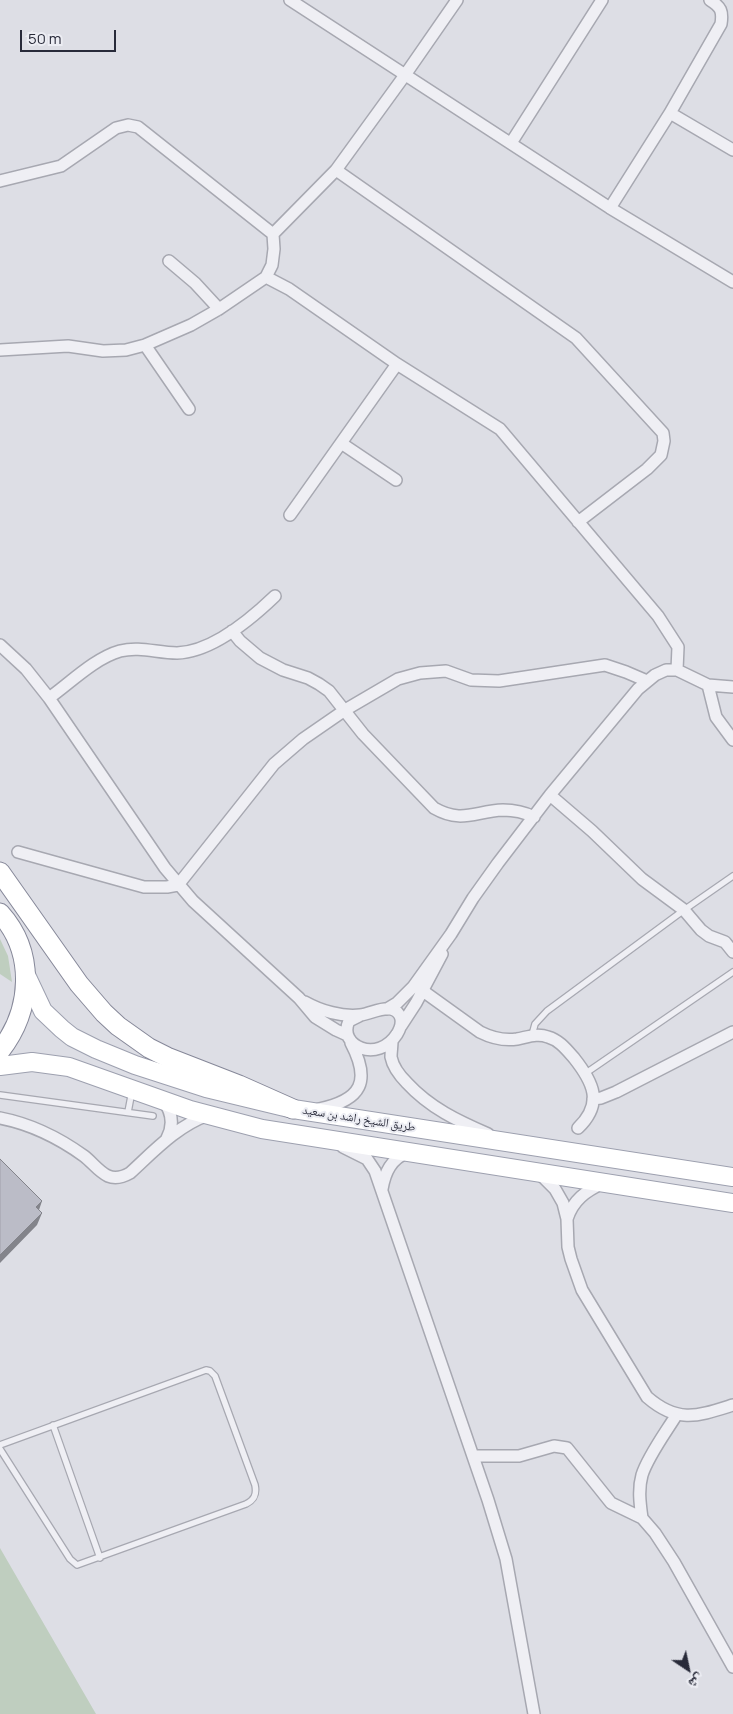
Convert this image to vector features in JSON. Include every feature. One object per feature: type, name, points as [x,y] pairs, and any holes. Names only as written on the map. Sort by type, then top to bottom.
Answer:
[{"type":"highway","points":[[0,872],[80,984],[104,1013],[118,1026],[149,1048],[167,1057],[302,1110]]},
{"type":"highway","points":[[0,913],[16,938],[24,962],[26,976],[25,996],[20,1016],[15,1029],[0,1050]]},
{"type":"main road","name":"طريق الشيخ راشد بن سعيد","points":[[26,976],[43,1011],[62,1029],[84,1043],[170,1077],[242,1098],[302,1110],[733,1177]]},
{"type":"main road","name":"طريق الشيخ راشد بن سعيد","points":[[0,1066],[32,1062],[57,1064],[82,1070],[163,1100],[262,1129],[733,1203]]},
{"type":"street","points":[[290,0],[610,208],[733,282]]},
{"type":"street","points":[[273,234],[336,170],[457,0]]},
{"type":"street","points":[[511,143],[602,0]]},
{"type":"street","points":[[610,208],[670,114],[722,24],[723,13],[719,6],[710,0]]},
{"type":"street","points":[[670,114],[733,150]]},
{"type":"street","points":[[0,181],[61,166],[116,128],[128,125],[138,127],[273,234],[274,249],[272,265],[266,277],[219,309],[191,325],[145,345],[126,350],[103,351],[68,346],[24,347],[0,350]]},
{"type":"street","points":[[336,170],[576,338],[663,432],[664,441],[661,455],[647,469],[578,522]]},
{"type":"street","points":[[169,261],[195,283],[219,309]]},
{"type":"street","points":[[266,277],[289,290],[398,364],[500,429],[658,616],[678,647],[677,670]]},
{"type":"street","points":[[145,345],[189,409]]},
{"type":"street","points":[[290,515],[398,364]]},
{"type":"street","points":[[341,443],[396,480]]},
{"type":"street","points":[[49,698],[99,660],[114,653],[140,648],[171,653],[189,651],[212,642],[232,631],[275,596]]},
{"type":"street","points":[[232,631],[250,650],[266,661],[283,670],[308,678],[335,697],[372,745],[428,803],[442,812],[458,817],[466,817],[493,811],[510,810],[534,817]]},
{"type":"street","points":[[0,645],[26,669],[49,698],[178,885],[208,916],[299,998],[315,1017],[348,1037],[361,1048],[372,1051],[382,1048],[392,1041],[423,991],[451,934]]},
{"type":"street","points":[[18,852],[133,884],[156,887],[178,885],[274,764],[303,739],[344,710],[398,679],[420,673],[446,672],[471,680],[499,681],[606,665],[647,681]]},
{"type":"street","points":[[302,1110],[338,1105],[355,1093],[362,1073],[362,1066],[348,1037],[347,1026],[349,1021],[360,1015],[387,1009],[397,1003],[413,987],[451,934],[485,881],[550,795],[638,689],[655,675],[666,670],[677,670],[708,685],[733,687]]},
{"type":"street","points":[[708,685],[716,717],[733,740]]},
{"type":"street","points":[[550,795],[592,831],[642,879],[684,910],[701,930],[709,936],[725,942],[733,952]]},
{"type":"street","points":[[423,991],[480,1032],[489,1036],[506,1040],[532,1035],[546,1036],[560,1042],[586,1073],[592,1085],[593,1099],[590,1112],[578,1128]]},
{"type":"street","points":[[299,998],[328,1011],[360,1015]]},
{"type":"street","points":[[387,1009],[398,1014],[401,1018],[401,1026]]},
{"type":"street","points":[[593,1099],[616,1092],[733,1032]]},
{"type":"street","points":[[392,1041],[391,1057],[396,1070],[423,1099],[454,1120],[506,1142]]},
{"type":"street","points":[[163,1100],[172,1120],[167,1140]]},
{"type":"street","points":[[0,1118],[22,1124],[56,1138],[87,1158],[104,1174],[114,1178],[130,1173],[186,1125],[209,1115]]},
{"type":"street","points":[[332,1140],[367,1160],[375,1171],[382,1189],[506,1558],[534,1714]]},
{"type":"street","points":[[382,1189],[388,1168],[397,1158],[409,1152]]},
{"type":"street","points":[[538,1172],[560,1196],[563,1203],[569,1253],[582,1290],[647,1397],[658,1407],[684,1416],[698,1415],[733,1405]]},
{"type":"street","points":[[566,1218],[572,1206],[582,1195],[606,1182]]},
{"type":"street","points":[[642,1518],[640,1493],[642,1474],[656,1447],[677,1414]]},
{"type":"street","points":[[473,1456],[519,1456],[554,1446],[567,1448],[612,1503],[642,1518],[655,1533],[674,1562],[733,1667]]},
{"type":"lane","points":[[532,1035],[535,1024],[547,1011],[733,876]]},
{"type":"lane","points":[[586,1073],[733,972]]},
{"type":"lane","points":[[128,1112],[133,1089]]},
{"type":"lane","points":[[0,1095],[153,1116]]},
{"type":"lane","points":[[0,1445],[203,1370],[210,1371],[215,1376],[255,1485],[256,1495],[250,1502],[77,1565],[71,1562],[0,1449]]},
{"type":"lane","points":[[53,1425],[100,1558]]},
{"type":"green space","points":[[0,939],[8,956],[12,982],[0,974]]},
{"type":"green space","points":[[0,1548],[96,1714],[0,1714]]},
{"type":"building","points":[[0,1159],[42,1201],[36,1207],[42,1213],[0,1255]]}]
